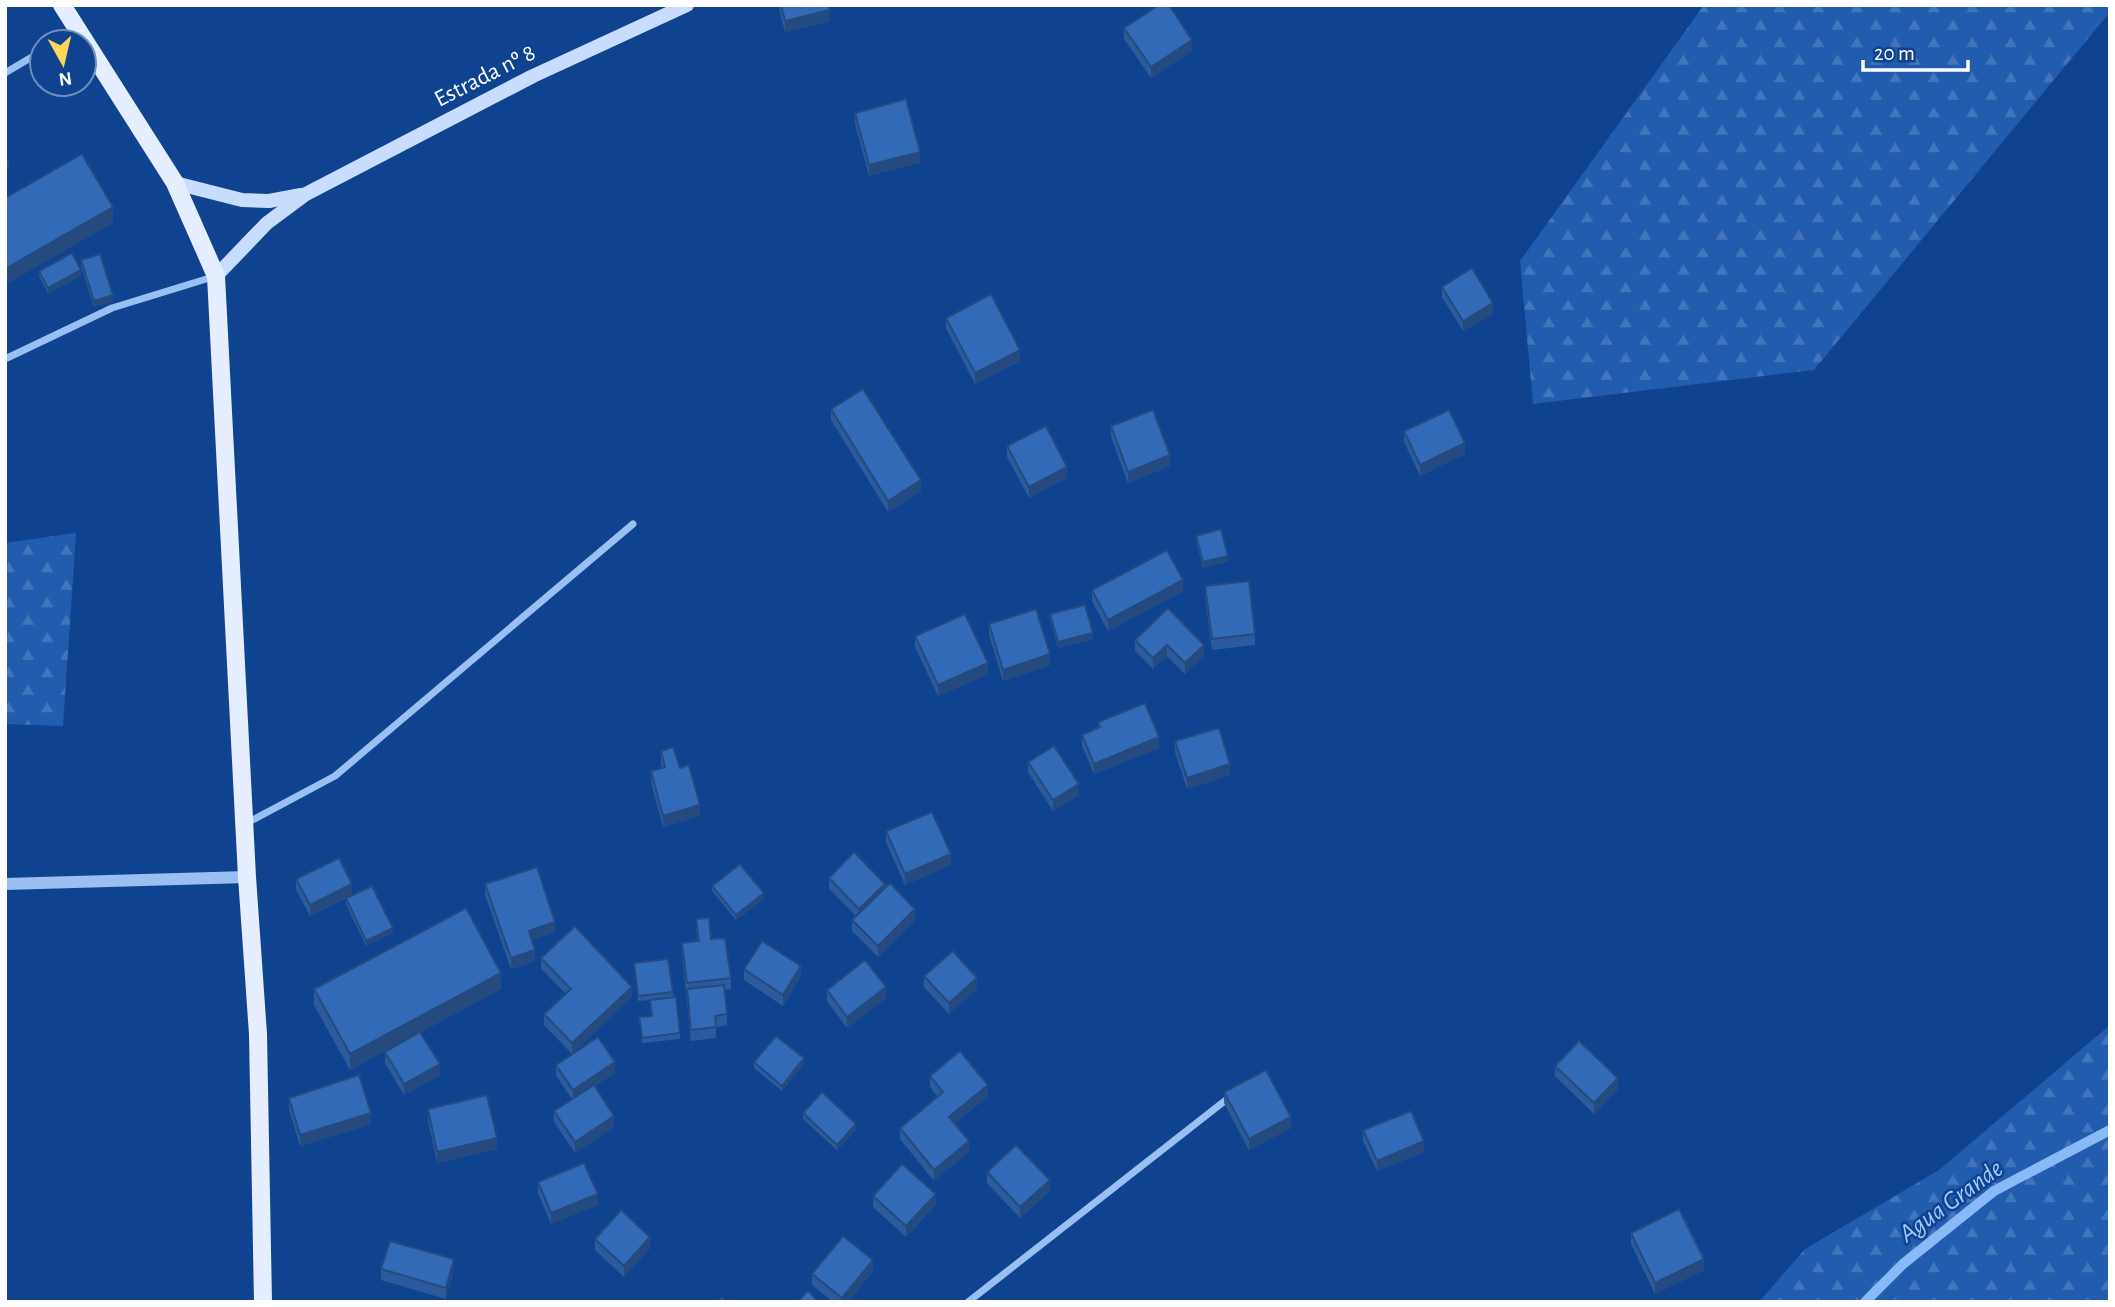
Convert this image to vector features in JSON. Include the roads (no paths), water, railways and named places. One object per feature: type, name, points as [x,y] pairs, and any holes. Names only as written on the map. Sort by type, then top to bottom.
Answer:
[{"type":"main road","points":[[62,5],[76,28]]},
{"type":"main road","name":"Estrada nº 8","points":[[306,194],[533,76],[687,5]]},
{"type":"main road","points":[[98,62],[175,183],[216,276],[247,877],[258,1034],[263,1302]]},
{"type":"main road","points":[[175,183],[242,200],[269,201],[306,194]]},
{"type":"main road","points":[[216,276],[267,223],[306,194]]},
{"type":"street","points":[[5,73],[28,59]]},
{"type":"street","points":[[5,359],[112,308],[216,276]]},
{"type":"street","points":[[245,824],[335,776],[633,524]]},
{"type":"street","points":[[5,884],[247,877]]},
{"type":"street","points":[[968,1302],[1234,1093]]},
{"type":"waterway","name":"Agua Grande","points":[[1865,1302],[1903,1264],[1994,1191],[2110,1130]]}]
